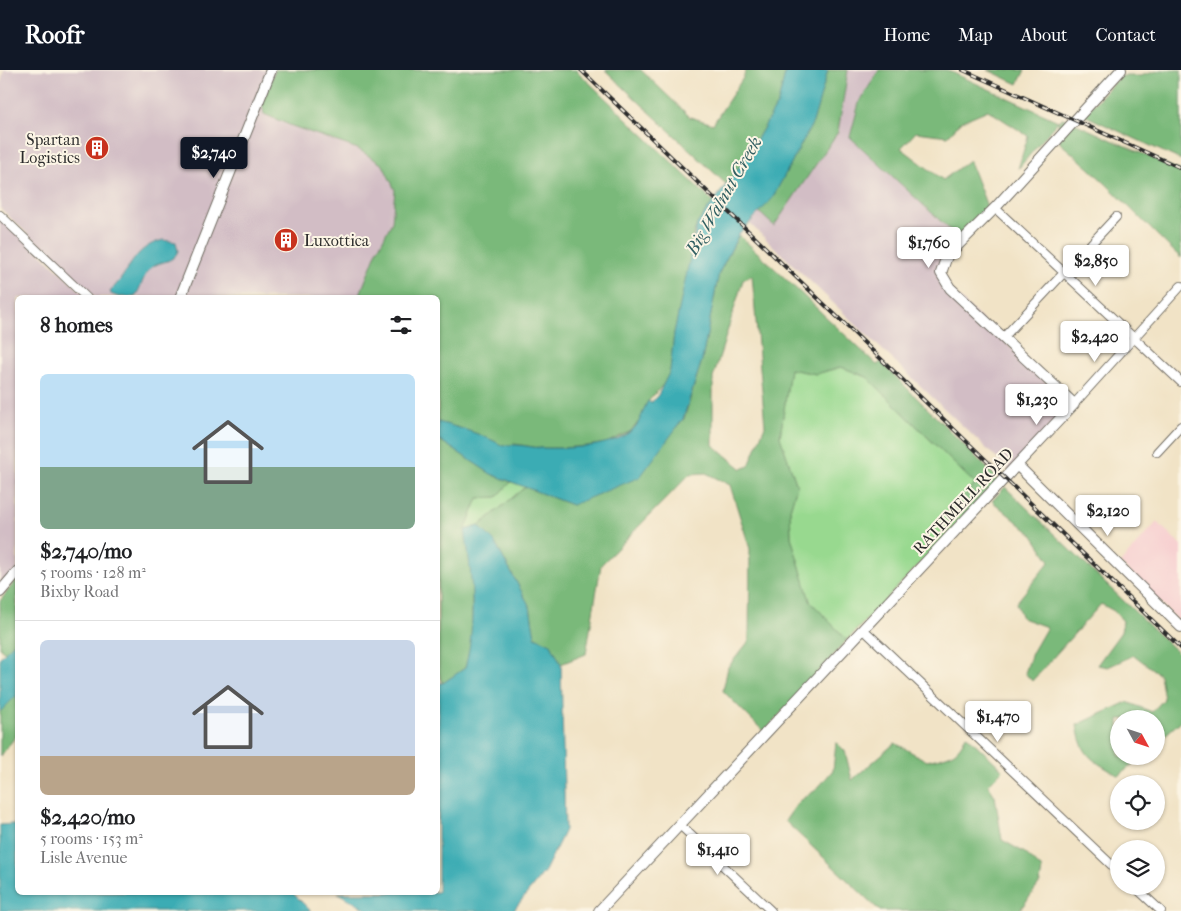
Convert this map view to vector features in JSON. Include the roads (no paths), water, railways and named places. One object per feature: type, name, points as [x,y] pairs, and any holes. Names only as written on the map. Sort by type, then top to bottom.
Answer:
[{"type":"street","points":[[181,295],[270,70]]},
{"type":"street","points":[[1121,70],[995,208],[947,256],[942,264],[941,273],[944,281],[950,288],[1074,404],[1181,286]]},
{"type":"street","points":[[995,208],[1181,382]]},
{"type":"street","points":[[0,215],[84,295]]},
{"type":"street","points":[[1003,338],[1116,217]]},
{"type":"street","name":"RATHMELL ROAD","points":[[599,911],[1074,404]]},
{"type":"street","points":[[1158,452],[1181,426]]},
{"type":"street","points":[[1017,465],[1181,627]]},
{"type":"street","points":[[0,592],[15,574]]},
{"type":"street","points":[[863,629],[1110,863]]},
{"type":"street","points":[[680,825],[772,911]]},
{"type":"street","points":[[1143,895],[1160,911]]},
{"type":"water","name":"Big Walnut Creek","points":[[786,70],[828,70],[813,122],[772,199],[739,234],[719,273],[702,360],[683,419],[640,477],[572,505],[491,474],[440,440],[440,423],[463,429],[503,446],[517,445],[541,448],[592,446],[605,443],[618,439],[636,426],[648,401],[651,403],[658,395],[670,371],[674,333],[697,224],[746,158],[778,103]]},
{"type":"water","points":[[163,240],[176,242],[178,251],[170,260],[151,268],[136,295],[111,294],[110,291],[117,284],[132,261],[152,244]]},
{"type":"water","points":[[479,526],[494,541],[530,607],[535,637],[551,644],[561,664],[565,830],[545,871],[513,911],[369,911],[341,895],[440,895],[440,683],[443,683],[465,668],[469,651],[472,599],[470,564],[465,530]]},
{"type":"water","points":[[15,642],[15,697],[0,712],[0,657]]},
{"type":"water","points":[[0,825],[15,825],[15,895],[295,895],[311,911],[0,911]]},
{"type":"railway","points":[[581,70],[1181,648]]},
{"type":"railway","points":[[963,70],[1181,168]]},
{"type":"place","name":"Spartan Logistics","points":[[97,148]]},
{"type":"place","name":"Luxottica","points":[[286,240]]}]
